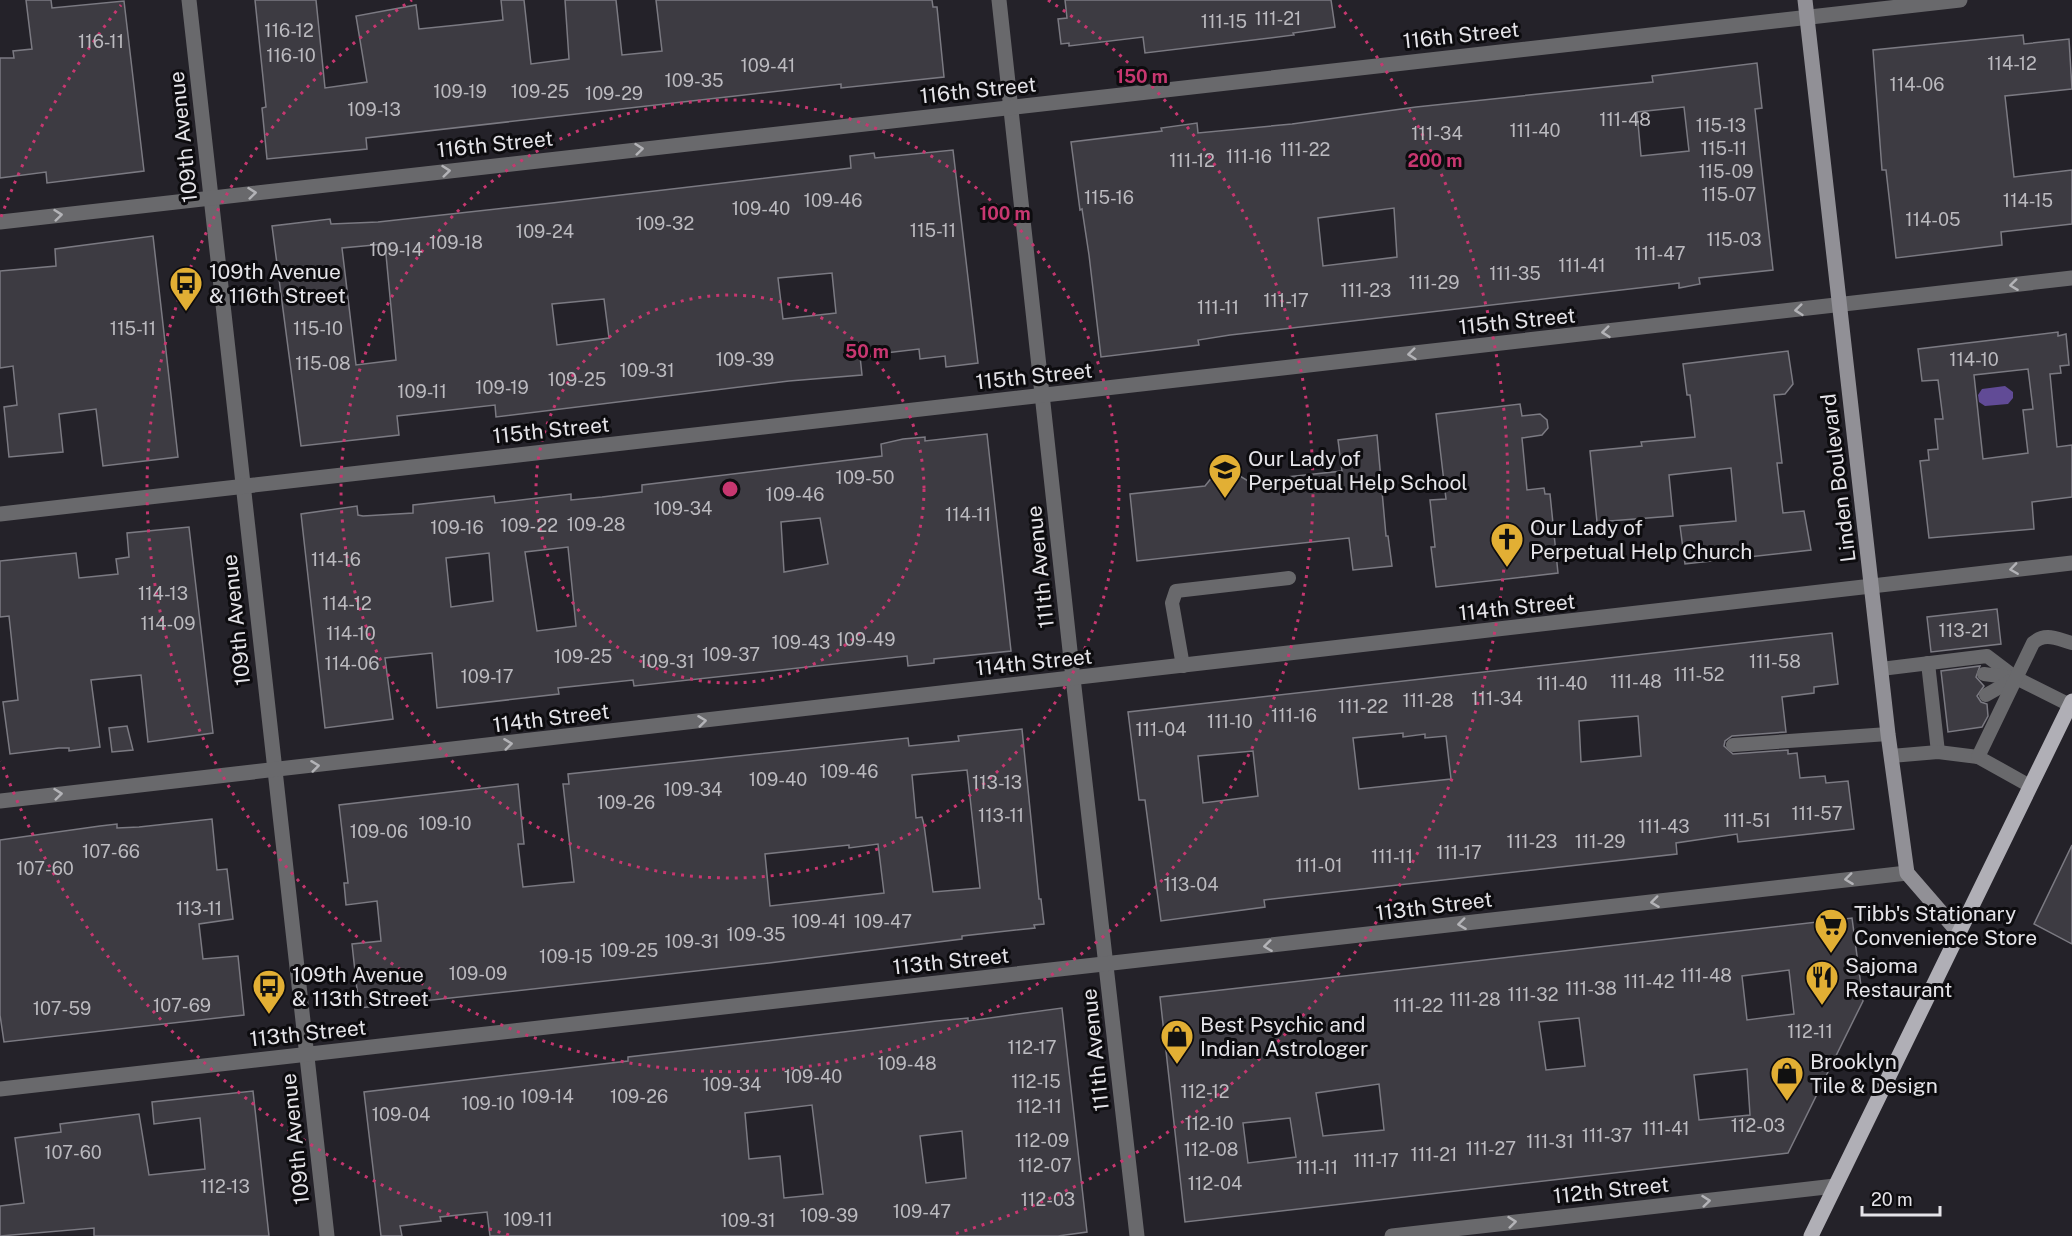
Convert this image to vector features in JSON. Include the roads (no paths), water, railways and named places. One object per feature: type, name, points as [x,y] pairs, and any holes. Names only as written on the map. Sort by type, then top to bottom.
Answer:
[{"type":"main road","name":"Linden Boulevard","points":[[1805,0],[1888,734],[1907,873]]},
{"type":"main road","points":[[1811,1236],[2071,703]]},
{"type":"main road","points":[[1907,873],[1959,933]]},
{"type":"street","name":"109th Avenue","points":[[189,0],[327,1236]]},
{"type":"street","name":"111th Avenue","points":[[999,0],[1137,1236]]},
{"type":"street","name":"116th Street","points":[[0,222],[1960,0]]},
{"type":"street","name":"115th Street","points":[[0,514],[2072,278]]},
{"type":"street","name":"114th Street","points":[[0,801],[1872,588],[2072,563]]},
{"type":"street","name":"113th Street","points":[[0,1089],[1907,873]]},
{"type":"street","name":"112th Street","points":[[1392,1236],[1836,1186]]},
{"type":"lane","points":[[1183,666],[1172,603],[1176,591],[1290,578]]},
{"type":"lane","points":[[1978,757],[2033,643],[2040,637],[2072,643]]},
{"type":"lane","points":[[1881,669],[1987,656],[2016,678],[2071,703]]},
{"type":"lane","points":[[1928,663],[1936,679],[1939,702],[1941,721],[1938,752]]},
{"type":"lane","points":[[1984,674],[2016,678]]},
{"type":"lane","points":[[1986,695],[2016,678]]},
{"type":"lane","points":[[1988,715],[2016,678]]},
{"type":"lane","points":[[1733,746],[1888,734]]},
{"type":"lane","points":[[1891,756],[1938,752],[1978,757],[2030,786]]},
{"type":"place","name":"109th Avenue & 116th Street","points":[[186,312]]},
{"type":"place","name":"Our Lady of Perpetual Help School","points":[[1225,499]]},
{"type":"place","name":"Our Lady of Perpetual Help Church","points":[[1507,568]]},
{"type":"place","name":"Tibb's Stationary Convenience Store","points":[[1831,954]]},
{"type":"place","name":"Sajoma Restaurant","points":[[1822,1006]]},
{"type":"place","name":"109th Avenue & 113th Street","points":[[269,1015]]},
{"type":"place","name":"Best Psychic and Indian Astrologer","points":[[1177,1065]]},
{"type":"place","name":"Brooklyn Tile & Design","points":[[1787,1102]]}]
